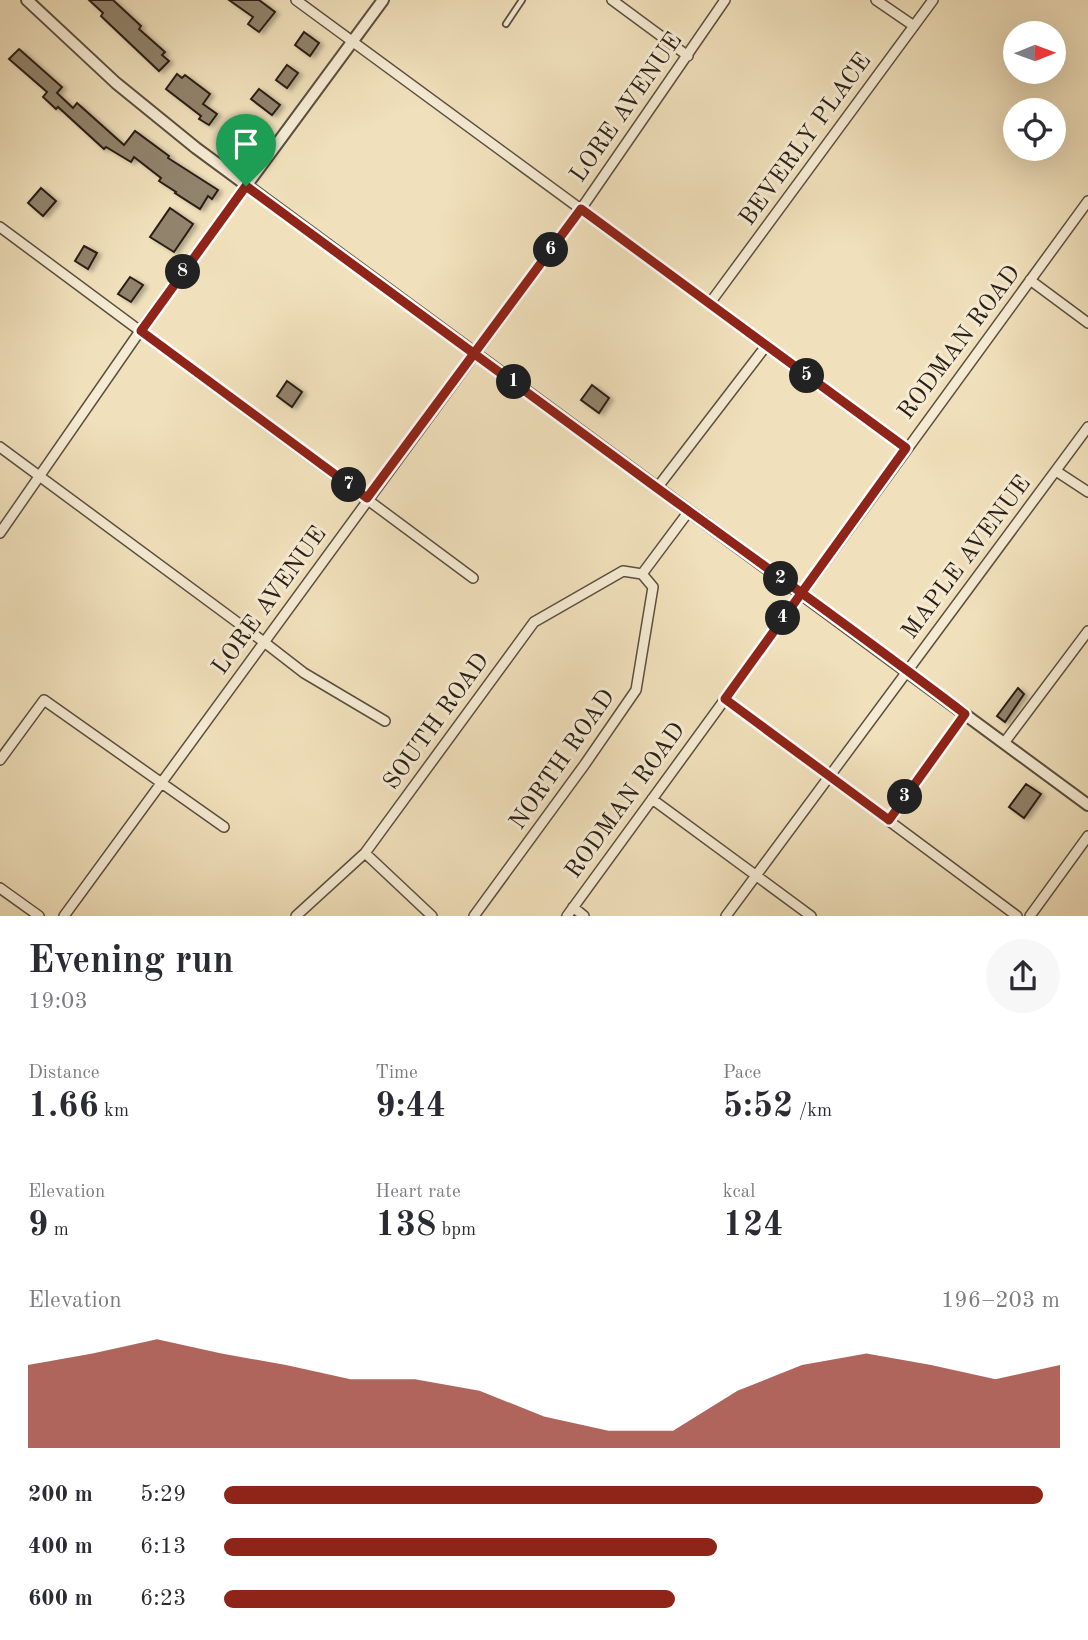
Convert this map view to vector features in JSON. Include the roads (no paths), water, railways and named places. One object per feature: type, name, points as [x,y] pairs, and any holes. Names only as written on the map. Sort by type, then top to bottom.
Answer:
[{"type":"street","points":[[27,0],[146,109],[246,186],[1088,804]]},
{"type":"street","points":[[296,0],[906,448]]},
{"type":"street","points":[[0,533],[141,331],[383,0]]},
{"type":"street","points":[[612,0],[688,56]]},
{"type":"street","name":"LORE AVENUE","points":[[64,915],[581,209],[725,0]]},
{"type":"street","points":[[876,0],[914,26]]},
{"type":"street","name":"BEVERLY PLACE","points":[[710,303],[933,0]]},
{"type":"street","name":"RODMAN ROAD","points":[[570,911],[1088,201]]},
{"type":"street","points":[[0,227],[473,578]]},
{"type":"street","points":[[1030,280],[1088,323]]},
{"type":"street","points":[[657,488],[766,345]]},
{"type":"street","name":"MAPLE AVENUE","points":[[726,915],[1088,426]]},
{"type":"street","points":[[0,447],[304,673],[384,721]]},
{"type":"street","points":[[1056,471],[1088,492]]},
{"type":"street","points":[[642,574],[689,511]]},
{"type":"street","name":"SOUTH ROAD","points":[[296,915],[365,853],[534,622],[623,571],[642,574]]},
{"type":"street","name":"NORTH ROAD","points":[[474,915],[636,690],[653,587],[642,574]]},
{"type":"street","points":[[1004,743],[1088,631]]},
{"type":"street","points":[[725,699],[1017,915]]},
{"type":"street","points":[[0,760],[44,700],[224,827]]},
{"type":"street","points":[[652,799],[811,915]]},
{"type":"street","points":[[1030,915],[1088,836]]},
{"type":"street","points":[[365,853],[432,915]]},
{"type":"street","points":[[0,888],[39,915]]},
{"type":"street","points":[[570,911],[584,915]]},
{"type":"lane","points":[[506,24],[523,0]]},
{"type":"lane","points":[[889,820],[965,714]]}]
